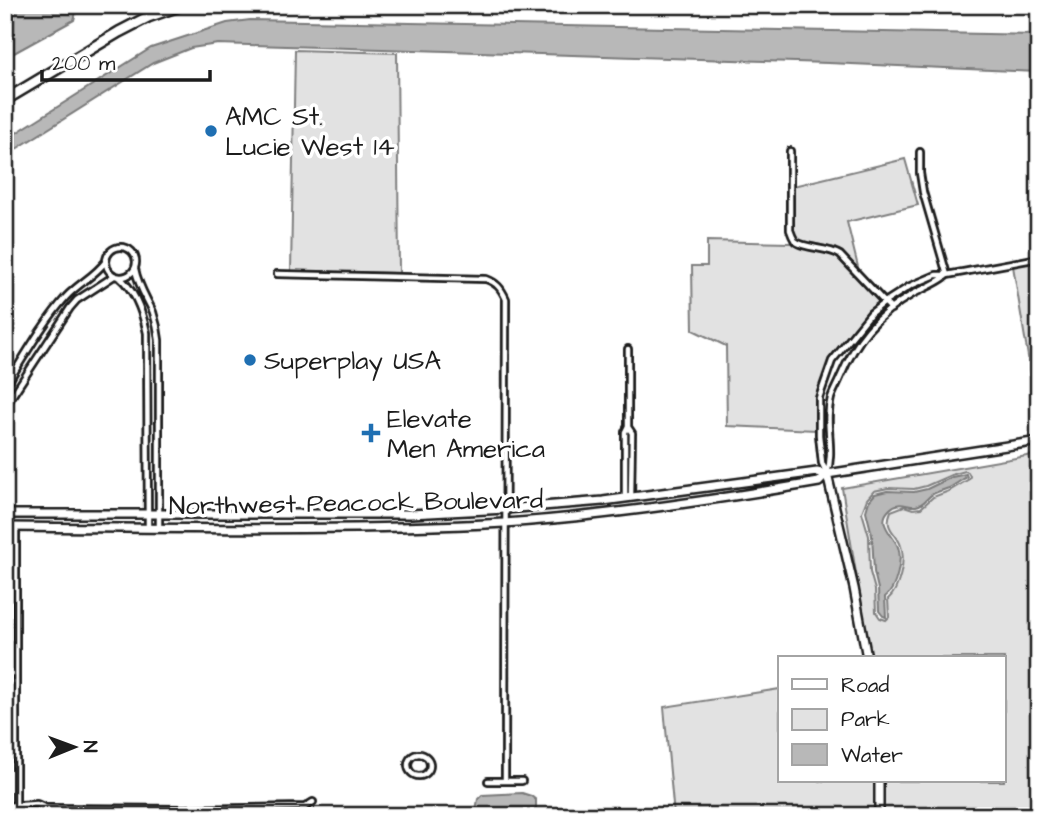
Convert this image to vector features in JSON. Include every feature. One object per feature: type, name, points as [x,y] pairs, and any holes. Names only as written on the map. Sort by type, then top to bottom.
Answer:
[{"type":"highway","points":[[5,100],[119,32],[148,17],[182,5]]},
{"type":"street","points":[[790,151],[790,230],[794,240],[840,255],[891,309]]},
{"type":"street","points":[[920,152],[923,192],[947,275]]},
{"type":"street","points":[[5,387],[65,298],[98,271],[114,249],[128,248],[135,255],[135,269],[130,275],[116,276],[77,300],[5,407]]},
{"type":"street","points":[[867,656],[854,588],[827,474],[822,463],[819,398],[832,361],[871,313],[910,286],[936,275],[1039,258]]},
{"type":"street","points":[[106,261],[109,271],[125,282],[139,307],[147,334],[148,528]]},
{"type":"street","points":[[135,269],[137,280],[153,313],[159,340],[159,528]]},
{"type":"street","points":[[276,274],[472,278],[486,279],[496,283],[502,290],[507,308],[505,781]]},
{"type":"street","points":[[827,474],[832,461],[828,426],[831,398],[844,367],[864,333],[891,309],[947,275]]},
{"type":"street","points":[[33,344],[42,350]]},
{"type":"street","points":[[569,517],[579,512],[627,504],[632,433],[628,426],[628,349]]},
{"type":"street","points":[[148,438],[159,438]]},
{"type":"street","name":"Northwest Peacock Boulevard","points":[[5,514],[410,514],[506,509],[628,498],[815,472],[827,474],[1039,441]]},
{"type":"street","name":"Northwest Peacock Boulevard","points":[[5,527],[389,527],[506,522],[628,511],[753,493],[819,482],[827,474]]},
{"type":"street","points":[[16,527],[16,805]]},
{"type":"street","points":[[5,673],[16,673]]},
{"type":"street","points":[[418,754],[426,757],[430,763],[428,772],[419,776],[411,772],[408,766],[410,759],[418,754]]},
{"type":"street","points":[[488,781],[522,781]]},
{"type":"street","points":[[879,782],[879,816]]},
{"type":"street","points":[[13,816],[47,808],[305,807],[313,802]]},
{"type":"street","points":[[5,806],[37,804],[47,808]]},
{"type":"green space","points":[[295,50],[397,53],[399,273],[291,271]]},
{"type":"green space","points":[[905,159],[918,205],[847,222],[859,271],[835,248],[797,238],[793,230],[793,186]]},
{"type":"green space","points":[[707,241],[791,241],[833,254],[880,302],[868,311],[829,361],[816,397],[816,430],[727,426],[726,346],[693,330],[692,266],[707,266]]},
{"type":"green space","points":[[1039,261],[1039,423],[1013,266]]},
{"type":"green space","points":[[1039,454],[1039,816],[883,816],[883,782],[1006,782],[1006,656],[870,656],[842,488]],"holes":[[[965,471],[970,476],[949,491],[933,497],[921,508],[904,506],[891,511],[889,523],[901,546],[902,567],[895,589],[888,599],[889,617],[886,620],[880,618],[876,612],[875,590],[870,572],[869,536],[862,512],[867,499],[874,491],[888,488],[914,489]]]},
{"type":"green space","points":[[778,689],[778,782],[876,782],[876,816],[674,816],[664,707]]},
{"type":"water","points":[[5,5],[73,5],[76,12],[74,20],[5,58]]},
{"type":"water","points":[[250,20],[1039,35],[1039,72],[218,44],[191,48],[153,63],[5,156],[5,140],[151,48],[227,23]]},
{"type":"water","points":[[966,474],[967,477],[933,494],[921,504],[897,505],[886,514],[885,524],[896,542],[900,559],[895,581],[885,597],[886,617],[883,616],[879,611],[872,535],[866,511],[869,501],[875,494],[887,491],[914,492]]},
{"type":"water","points":[[522,793],[536,800],[536,816],[475,816],[478,799],[482,795]]},
{"type":"place","name":"AMC St. Lucie West 14","points":[[211,131]]},
{"type":"place","name":"Superplay USA","points":[[250,360]]},
{"type":"place","name":"Elevate Men America","points":[[371,433]]}]
